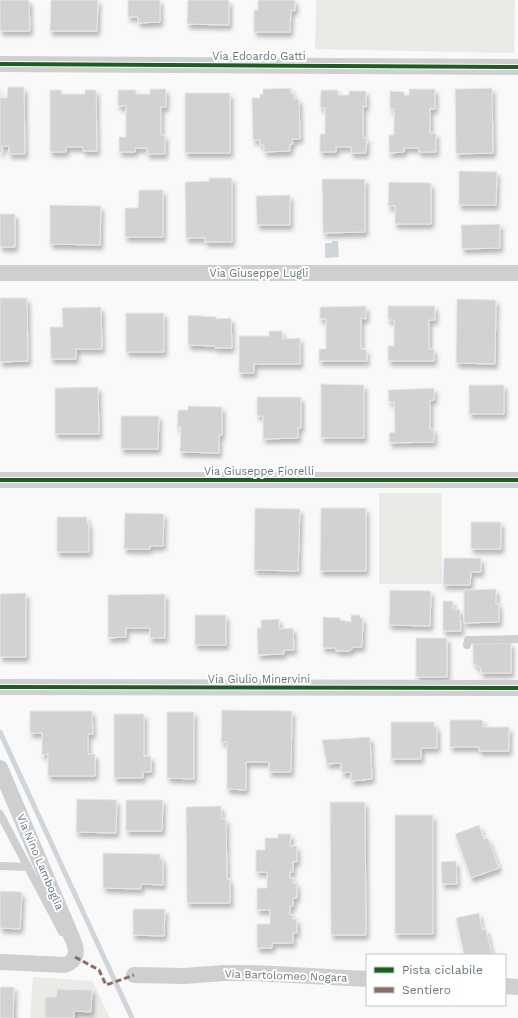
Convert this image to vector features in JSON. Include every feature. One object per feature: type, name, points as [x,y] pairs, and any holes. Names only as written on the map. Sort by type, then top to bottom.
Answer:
[{"type":"street","name":"Via Edoardo Gatti","points":[[0,64],[518,67]]},
{"type":"street","name":"Via Giuseppe Lugli","points":[[0,273],[518,274]]},
{"type":"street","name":"Via Giuseppe Fiorelli","points":[[0,480],[518,480]]},
{"type":"street","name":"Via Giulio Minervini","points":[[0,687],[518,688]]},
{"type":"street","name":"Via Nino Lamboglia","points":[[0,768],[73,940],[76,949],[75,957]]},
{"type":"street","points":[[0,962],[65,965],[72,961],[75,957]]},
{"type":"street","name":"Via Bartolomeo Nogara","points":[[134,975],[184,976],[224,973],[252,973],[366,979]]},
{"type":"street","points":[[506,986],[518,987]]},
{"type":"lane","points":[[467,645],[468,640],[518,638]]},
{"type":"lane","points":[[0,814],[75,957]]},
{"type":"lane","points":[[0,866],[28,867]]},
{"type":"shaded area","points":[[316,0],[515,0],[514,53],[315,49]]},
{"type":"shaded area","points":[[332,241],[338,241],[339,257],[325,258],[325,243],[332,243]]},
{"type":"shaded area","points":[[379,493],[442,493],[442,584],[379,584]]},
{"type":"shaded area","points":[[33,977],[92,981],[110,1018],[30,1018]]},
{"type":"building","points":[[0,0],[29,0],[30,31],[0,31]]},
{"type":"building","points":[[51,0],[98,0],[97,31],[50,31]]},
{"type":"building","points":[[128,0],[160,0],[160,22],[138,23],[138,17],[128,17]]},
{"type":"building","points":[[188,0],[229,0],[229,25],[187,24]]},
{"type":"building","points":[[258,0],[295,0],[295,11],[291,10],[290,32],[254,32],[254,10],[258,10]]},
{"type":"building","points":[[8,87],[24,87],[25,154],[9,154],[9,146],[2,146],[2,153],[0,153],[0,98],[7,98]]},
{"type":"building","points":[[291,88],[291,93],[293,93],[294,99],[299,99],[300,139],[292,139],[293,144],[290,144],[290,151],[264,152],[264,145],[260,145],[260,140],[253,140],[252,98],[260,98],[260,94],[263,94],[263,89]]},
{"type":"building","points":[[492,88],[493,153],[456,154],[455,89]]},
{"type":"building","points":[[150,89],[166,89],[166,107],[161,107],[161,135],[165,135],[165,154],[147,154],[147,148],[135,148],[135,152],[119,152],[119,137],[126,137],[126,106],[118,106],[118,90],[136,90],[136,94],[150,94]]},
{"type":"building","points":[[409,89],[435,89],[435,109],[430,109],[430,133],[436,133],[436,152],[419,152],[419,148],[404,148],[404,152],[389,153],[389,135],[394,135],[394,109],[390,109],[390,91],[404,92],[404,95],[409,95]]},
{"type":"building","points":[[50,90],[61,90],[61,94],[85,94],[85,90],[96,90],[97,151],[83,151],[83,147],[66,147],[66,152],[50,152]]},
{"type":"building","points":[[321,90],[338,90],[338,95],[349,95],[349,91],[366,91],[366,107],[363,106],[363,138],[367,138],[366,153],[351,153],[351,147],[336,147],[336,152],[320,152],[320,134],[325,134],[325,108],[320,107]]},
{"type":"building","points":[[185,93],[230,93],[230,153],[185,153]]},
{"type":"building","points":[[459,171],[497,172],[496,205],[459,205]]},
{"type":"building","points":[[209,178],[232,178],[232,242],[205,242],[205,238],[186,238],[185,182],[209,181]]},
{"type":"building","points":[[322,179],[365,179],[365,232],[323,233]]},
{"type":"building","points":[[389,182],[431,183],[431,224],[395,224],[395,206],[388,206]]},
{"type":"building","points":[[139,190],[163,190],[163,237],[125,237],[125,208],[138,208]]},
{"type":"building","points":[[290,195],[290,225],[257,225],[256,196]]},
{"type":"building","points":[[50,205],[101,206],[100,245],[50,244]]},
{"type":"building","points":[[0,214],[15,214],[15,247],[0,247]]},
{"type":"building","points":[[500,224],[500,248],[462,249],[461,225]]},
{"type":"building","points":[[0,298],[27,298],[28,361],[0,362]]},
{"type":"building","points":[[457,299],[496,300],[495,364],[456,363]]},
{"type":"building","points":[[366,306],[366,319],[361,318],[361,349],[366,349],[367,361],[319,361],[319,349],[326,349],[326,319],[320,319],[320,307]]},
{"type":"building","points":[[388,306],[435,306],[435,320],[429,320],[429,349],[434,349],[434,361],[388,361],[388,346],[394,346],[394,320],[388,320]]},
{"type":"building","points":[[101,307],[102,349],[76,349],[76,359],[51,359],[50,327],[63,327],[62,308]]},
{"type":"building","points":[[126,313],[164,313],[164,352],[126,352]]},
{"type":"building","points":[[188,315],[216,317],[216,319],[231,318],[232,348],[188,345]]},
{"type":"building","points":[[269,331],[282,331],[283,339],[300,338],[300,364],[254,364],[254,373],[239,373],[239,336],[269,336]]},
{"type":"building","points":[[321,384],[364,385],[364,438],[321,438]]},
{"type":"building","points":[[469,385],[504,385],[504,414],[469,414]]},
{"type":"building","points":[[98,387],[99,434],[55,434],[55,388]]},
{"type":"building","points":[[434,388],[434,400],[430,400],[430,429],[434,429],[434,442],[390,443],[389,433],[395,432],[394,402],[389,402],[388,390]]},
{"type":"building","points":[[257,397],[301,397],[301,428],[298,428],[298,438],[263,439],[263,416],[257,416]]},
{"type":"building","points":[[188,406],[222,407],[222,435],[219,435],[219,453],[180,452],[181,427],[177,427],[178,410],[188,410]]},
{"type":"building","points":[[121,416],[159,416],[158,449],[121,449]]},
{"type":"building","points":[[255,508],[300,509],[298,571],[254,570]]},
{"type":"building","points":[[321,508],[366,508],[366,571],[320,571]]},
{"type":"building","points":[[125,513],[164,514],[163,546],[150,546],[150,549],[124,549]]},
{"type":"building","points":[[57,517],[87,517],[87,523],[89,523],[89,552],[57,552]]},
{"type":"building","points":[[471,522],[501,522],[501,549],[471,549]]},
{"type":"building","points":[[444,558],[481,558],[481,572],[471,572],[470,585],[443,585]]},
{"type":"building","points":[[496,589],[496,604],[499,604],[499,622],[464,623],[464,590]]},
{"type":"building","points":[[390,590],[431,591],[430,626],[389,625]]},
{"type":"building","points":[[26,593],[26,657],[0,657],[0,594]]},
{"type":"building","points":[[165,594],[165,638],[150,638],[150,628],[126,628],[126,637],[108,638],[108,595]]},
{"type":"building","points":[[443,601],[453,601],[453,610],[460,609],[461,631],[443,631]]},
{"type":"building","points":[[195,615],[226,615],[226,645],[195,645]]},
{"type":"building","points":[[351,615],[360,615],[360,618],[363,618],[362,647],[354,647],[349,651],[336,651],[336,648],[323,648],[323,617],[340,618],[340,620],[351,622]]},
{"type":"building","points":[[279,619],[279,629],[293,628],[294,650],[284,650],[284,654],[258,655],[257,628],[261,628],[261,620]]},
{"type":"building","points":[[416,638],[447,638],[447,677],[416,677]]},
{"type":"building","points":[[511,643],[511,673],[481,673],[481,669],[473,663],[473,644]]},
{"type":"building","points":[[222,710],[292,711],[291,772],[269,772],[269,762],[246,762],[246,790],[227,789],[227,742],[221,742]]},
{"type":"building","points":[[30,711],[92,711],[93,734],[88,734],[88,754],[95,754],[95,776],[48,776],[48,754],[42,755],[42,733],[30,733]]},
{"type":"building","points":[[167,712],[194,712],[194,779],[167,778]]},
{"type":"building","points":[[114,714],[144,714],[144,756],[151,756],[151,772],[143,772],[143,778],[114,778]]},
{"type":"building","points":[[450,720],[483,720],[483,727],[509,727],[509,751],[479,751],[479,747],[450,747]]},
{"type":"building","points":[[391,722],[434,722],[434,727],[437,727],[437,748],[421,748],[421,759],[391,759]]},
{"type":"building","points":[[370,737],[372,779],[351,781],[351,772],[342,773],[341,763],[327,764],[322,740]]},
{"type":"building","points":[[77,799],[117,800],[116,833],[76,832]]},
{"type":"building","points":[[126,800],[163,800],[162,831],[126,831]]},
{"type":"building","points":[[330,802],[365,802],[366,935],[331,935]]},
{"type":"building","points":[[221,806],[222,819],[226,819],[227,879],[230,879],[230,903],[187,903],[186,807]]},
{"type":"building","points":[[395,815],[433,815],[433,934],[395,934]]},
{"type":"building","points":[[479,825],[484,839],[488,838],[499,868],[471,878],[455,834]]},
{"type":"building","points":[[278,834],[291,834],[290,846],[297,846],[297,862],[293,862],[293,872],[290,872],[290,878],[293,878],[293,883],[297,883],[297,898],[293,898],[293,906],[290,906],[290,915],[293,915],[293,919],[297,919],[297,933],[293,933],[293,943],[272,943],[272,948],[257,948],[257,924],[270,924],[270,910],[257,910],[257,888],[267,888],[267,872],[256,872],[256,850],[265,850],[265,838],[278,838]]},
{"type":"building","points":[[103,853],[160,854],[160,859],[163,859],[163,885],[141,884],[141,889],[103,888]]},
{"type":"building","points":[[456,861],[457,884],[442,884],[441,862]]},
{"type":"building","points":[[0,891],[22,892],[20,929],[0,928]]},
{"type":"building","points":[[133,909],[165,909],[164,936],[133,935]]},
{"type":"building","points":[[479,913],[482,930],[486,929],[492,954],[464,954],[456,918]]},
{"type":"building","points":[[0,987],[14,987],[13,1018],[0,1018]]},
{"type":"building","points":[[57,989],[92,990],[91,1012],[74,1011],[74,1018],[45,1018],[45,997],[56,997]]},
{"type":"waterway","points":[[0,732],[132,1018]]},
{"type":"marked path","points":[[75,957],[99,970],[106,985],[134,975]]},
{"type":"cycle path","points":[[0,64],[518,67]]},
{"type":"cycle path","points":[[0,480],[518,480]]},
{"type":"cycle path","points":[[0,687],[518,688]]}]
